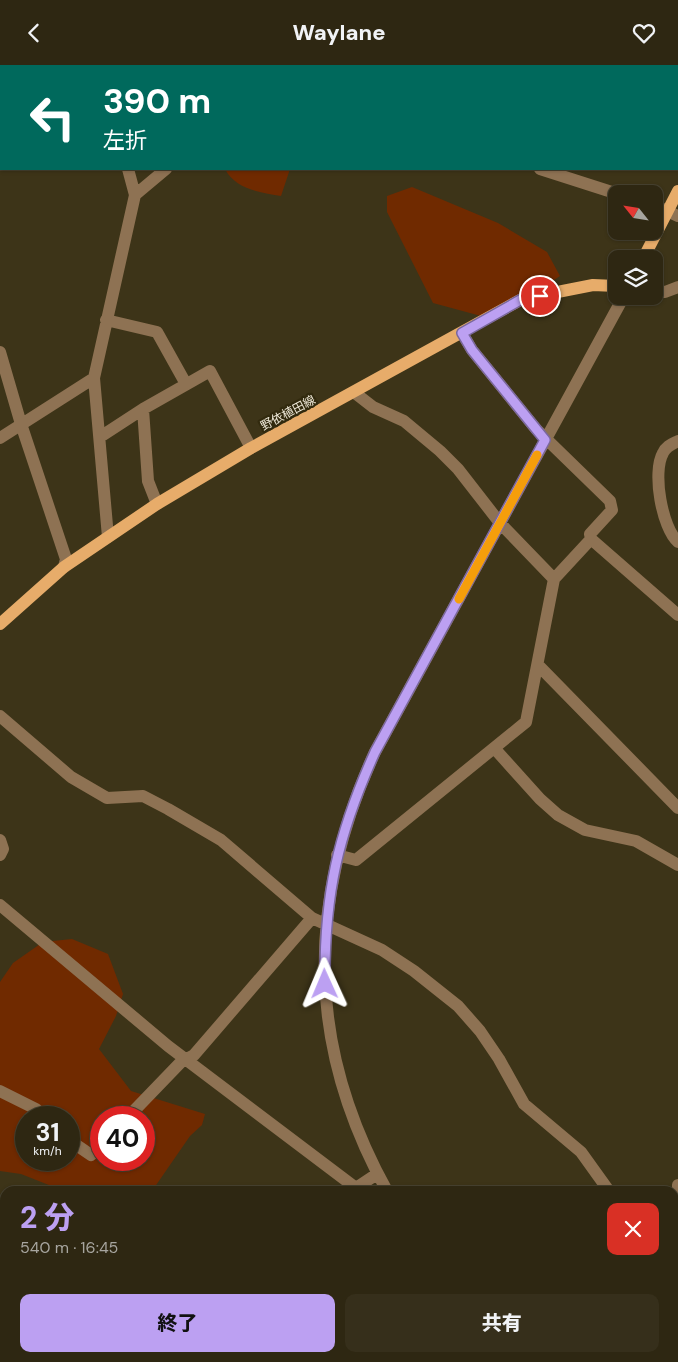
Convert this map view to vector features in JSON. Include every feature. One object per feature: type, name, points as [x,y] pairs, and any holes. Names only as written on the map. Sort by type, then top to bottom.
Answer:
[{"type":"main road","points":[[650,250],[673,213],[678,191]]},
{"type":"main road","name":"野依植田線","points":[[0,624],[64,567],[157,504],[251,448],[355,393],[522,299],[594,285],[608,286]]},
{"type":"street","points":[[108,537],[94,378],[136,195],[128,170]]},
{"type":"street","points":[[136,195],[165,170]]},
{"type":"street","points":[[543,170],[608,191]]},
{"type":"street","points":[[663,292],[678,287]]},
{"type":"street","points":[[384,1186],[348,1105],[339,1079],[333,1051],[325,984],[325,925],[337,855],[355,795],[375,752],[619,305]]},
{"type":"street","points":[[106,320],[156,333],[186,384]]},
{"type":"street","points":[[462,333],[472,350],[545,440],[612,504],[609,513],[590,533],[591,539],[678,615]]},
{"type":"street","points":[[0,352],[21,424],[66,559],[64,567]]},
{"type":"street","points":[[100,437],[143,409],[210,371],[251,448]]},
{"type":"street","points":[[0,438],[94,378]]},
{"type":"street","points":[[355,393],[373,407],[404,421],[440,451],[458,469],[500,523],[554,579]]},
{"type":"street","points":[[143,409],[148,481],[157,504]]},
{"type":"street","points":[[678,441],[669,445],[662,454],[658,478],[664,515],[671,535],[678,542]]},
{"type":"street","points":[[337,855],[356,860],[526,722],[554,579],[591,539]]},
{"type":"street","points":[[538,665],[678,808]]},
{"type":"street","points":[[0,716],[71,777],[107,798],[143,797],[221,840],[312,918],[382,950],[414,971],[458,1006],[480,1031],[499,1059],[524,1104],[581,1151],[606,1186]]},
{"type":"street","points":[[495,749],[540,799],[558,815],[585,830],[636,841],[678,865]]},
{"type":"street","points":[[0,840],[3,849],[0,855]]},
{"type":"street","points":[[0,905],[185,1059],[353,1186]]},
{"type":"street","points":[[139,1106],[185,1059],[194,1055],[312,918]]},
{"type":"street","points":[[0,1091],[30,1106]]},
{"type":"street","points":[[359,1186],[378,1174]]},
{"type":"shaded area","points":[[226,170],[290,170],[281,196],[249,189],[229,176]]},
{"type":"shaded area","points":[[412,187],[498,223],[547,252],[560,276],[532,295],[481,316],[433,303],[387,212],[387,196]]},
{"type":"shaded area","points":[[72,939],[108,954],[123,994],[116,1016],[99,1049],[131,1091],[205,1114],[202,1125],[190,1136],[155,1186],[51,1186],[21,1174],[0,1171],[0,982],[13,963],[43,942]]},
{"type":"slow traffic","points":[[459,599],[537,455]]},
{"type":"route","points":[[325,984],[325,925],[329,897],[337,855],[355,795],[375,752],[545,440],[472,350],[462,333],[522,299],[540,296]]}]
